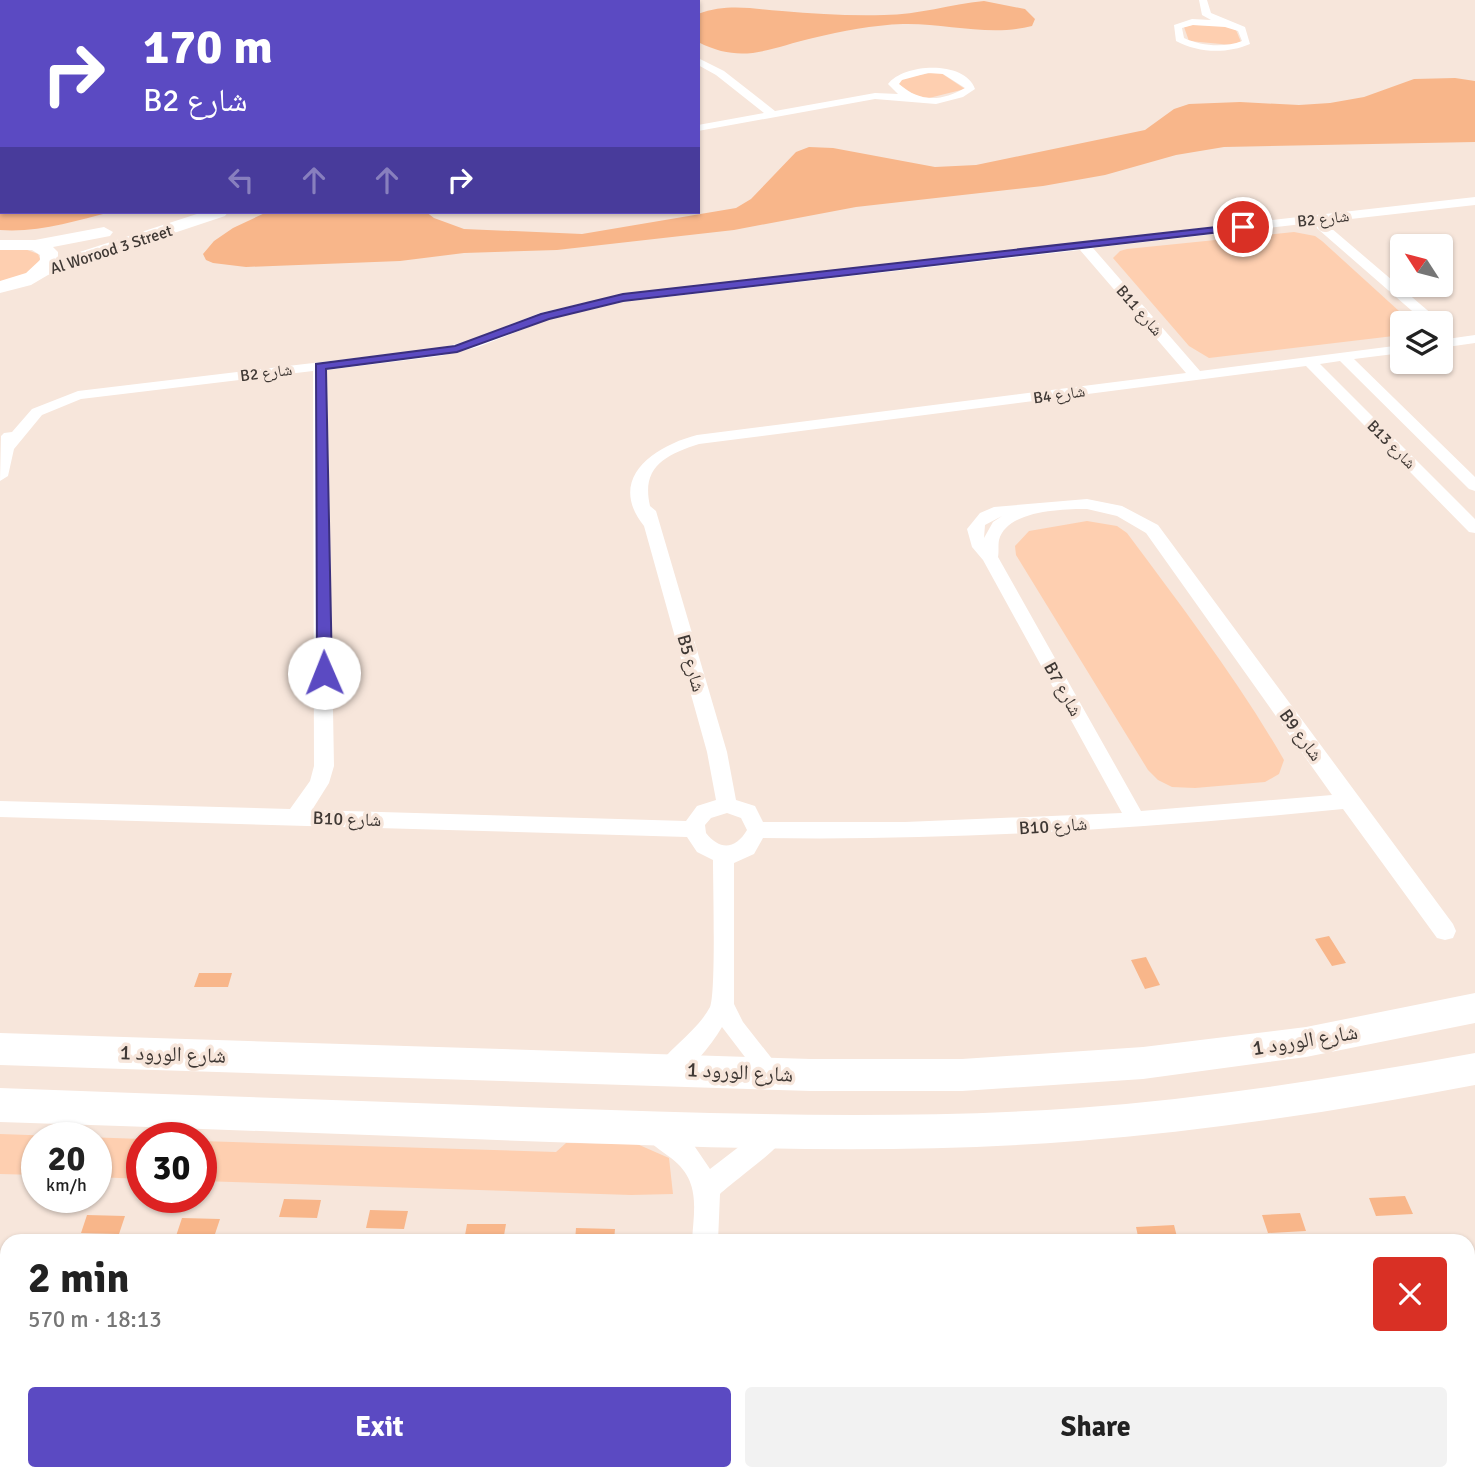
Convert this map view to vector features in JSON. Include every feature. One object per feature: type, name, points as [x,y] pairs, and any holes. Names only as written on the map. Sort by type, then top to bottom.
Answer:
[{"type":"street","points":[[1203,0],[1207,15],[1242,29],[1247,42],[1231,47],[1187,43],[1179,39],[1177,27],[1207,15]]},
{"type":"street","points":[[1192,22],[1226,24]]},
{"type":"street","points":[[700,62],[720,73],[772,114]]},
{"type":"street","points":[[700,128],[874,96],[928,101],[961,94],[970,87],[950,72],[934,69],[898,78],[874,96]]},
{"type":"street","points":[[893,84],[911,98]]},
{"type":"street","name":"B2 شارع","points":[[0,476],[8,446],[37,412],[63,399],[94,392],[457,349],[545,316],[623,298],[1475,201]]},
{"type":"street","name":"Al Worood 3 Street","points":[[0,245],[35,245],[108,231],[163,214]]},
{"type":"street","name":"Al Worood 3 Street","points":[[9,285],[42,271],[213,214]]},
{"type":"street","points":[[1313,219],[1420,311]]},
{"type":"street","points":[[35,245],[49,252],[51,258],[42,271]]},
{"type":"street","name":"B11 شارع","points":[[1083,245],[1197,376]]},
{"type":"street","points":[[0,304],[9,285]]},
{"type":"street","points":[[1453,342],[1475,339]]},
{"type":"street","name":"B4 شارع","points":[[649,522],[648,495],[659,471],[683,451],[716,438],[1390,351]]},
{"type":"street","name":"B13 شارع","points":[[1344,357],[1475,486]]},
{"type":"street","name":"B13 شارع","points":[[1309,361],[1475,528]]},
{"type":"street","points":[[296,817],[320,783],[324,766],[320,366]]},
{"type":"street","points":[[1026,510],[1068,504]]},
{"type":"street","name":"B9 شارع","points":[[1068,504],[1091,505],[1125,513],[1144,523],[1159,536],[1348,800],[1446,931]]},
{"type":"street","name":"B7 شارع","points":[[1026,510],[1006,519],[993,532],[988,549],[990,557],[1136,820]]},
{"type":"street","name":"B5 شارع","points":[[649,522],[717,752],[727,805]]},
{"type":"street","name":"B10 شارع","points":[[757,830],[972,830],[1136,820],[1348,800]]},
{"type":"street","points":[[727,805],[748,812],[757,830],[747,847],[737,853],[724,854],[703,847],[694,829],[704,812],[727,805]]},
{"type":"street","name":"B10 شارع","points":[[0,809],[694,829]]},
{"type":"street","points":[[724,854],[723,1004],[735,1029],[772,1074]]},
{"type":"street","points":[[669,1069],[704,1036],[723,1004]]},
{"type":"street","name":"شارع الورود 1","points":[[0,1049],[772,1074],[962,1075],[1111,1067],[1306,1042],[1475,1008]]},
{"type":"street","points":[[0,1105],[652,1129],[914,1131],[1127,1120],[1281,1102],[1475,1069]]},
{"type":"street","points":[[652,1129],[684,1153],[708,1188],[705,1234]]},
{"type":"street","points":[[708,1188],[734,1163],[779,1132]]},
{"type":"shaded area","points":[[984,1],[1025,9],[1035,19],[1032,26],[1000,30],[919,24],[880,26],[743,53],[714,49],[700,43],[700,13],[720,9],[884,15]]},
{"type":"shaded area","points":[[1227,26],[1236,30],[1241,42],[1232,45],[1189,41],[1184,27]]},
{"type":"shaded area","points":[[941,73],[965,89],[929,98],[916,96],[897,83],[902,78]]},
{"type":"shaded area","points":[[1455,78],[1475,81],[1475,142],[1224,147],[1176,155],[1105,175],[1043,186],[856,207],[734,230],[557,250],[464,253],[400,261],[246,267],[213,263],[206,260],[203,254],[214,241],[233,228],[263,214],[429,214],[464,229],[582,234],[736,208],[751,199],[796,152],[809,147],[833,148],[935,167],[976,165],[1145,130],[1174,109],[1189,104],[1330,103],[1364,97],[1414,79]]},
{"type":"shaded area","points":[[0,214],[103,214],[56,226],[0,230]]},
{"type":"shaded area","points":[[1294,232],[1315,236],[1399,311],[1390,311],[1390,336],[1209,358],[1189,346],[1113,258],[1120,251]]},
{"type":"shaded area","points":[[22,248],[38,254],[40,259],[37,264],[23,275],[0,283],[0,249]]},
{"type":"shaded area","points":[[1087,521],[1117,526],[1127,533],[1248,701],[1284,760],[1279,774],[1265,782],[1195,788],[1172,787],[1158,780],[1148,770],[1016,555],[1015,546],[1029,531]]},
{"type":"shaded area","points":[[1329,936],[1346,963],[1332,966],[1315,939]]},
{"type":"shaded area","points":[[1146,957],[1160,985],[1145,989],[1131,960]]},
{"type":"shaded area","points":[[199,973],[232,973],[228,987],[194,987]]},
{"type":"shaded area","points":[[0,1134],[21,1135],[21,1175],[0,1174]]},
{"type":"shaded area","points":[[112,1138],[126,1138],[126,1178],[112,1178]]},
{"type":"shaded area","points":[[217,1141],[556,1152],[566,1143],[637,1144],[669,1158],[673,1194],[631,1195],[217,1182]]},
{"type":"shaded area","points":[[1405,1196],[1413,1214],[1376,1216],[1369,1198]]},
{"type":"shaded area","points":[[284,1199],[321,1200],[317,1218],[279,1217]]},
{"type":"shaded area","points":[[370,1210],[408,1211],[404,1229],[366,1228]]},
{"type":"shaded area","points":[[1300,1213],[1306,1231],[1268,1233],[1262,1215]]},
{"type":"shaded area","points":[[87,1215],[125,1216],[119,1234],[81,1233]]},
{"type":"shaded area","points":[[182,1218],[220,1219],[215,1234],[177,1234]]},
{"type":"shaded area","points":[[467,1224],[506,1224],[504,1234],[465,1234]]},
{"type":"shaded area","points":[[1174,1225],[1176,1234],[1138,1234],[1136,1227]]},
{"type":"shaded area","points":[[576,1228],[615,1229],[615,1234],[576,1234]]},
{"type":"route","points":[[324,673],[320,366],[457,349],[545,316],[623,298],[1243,227]]}]
